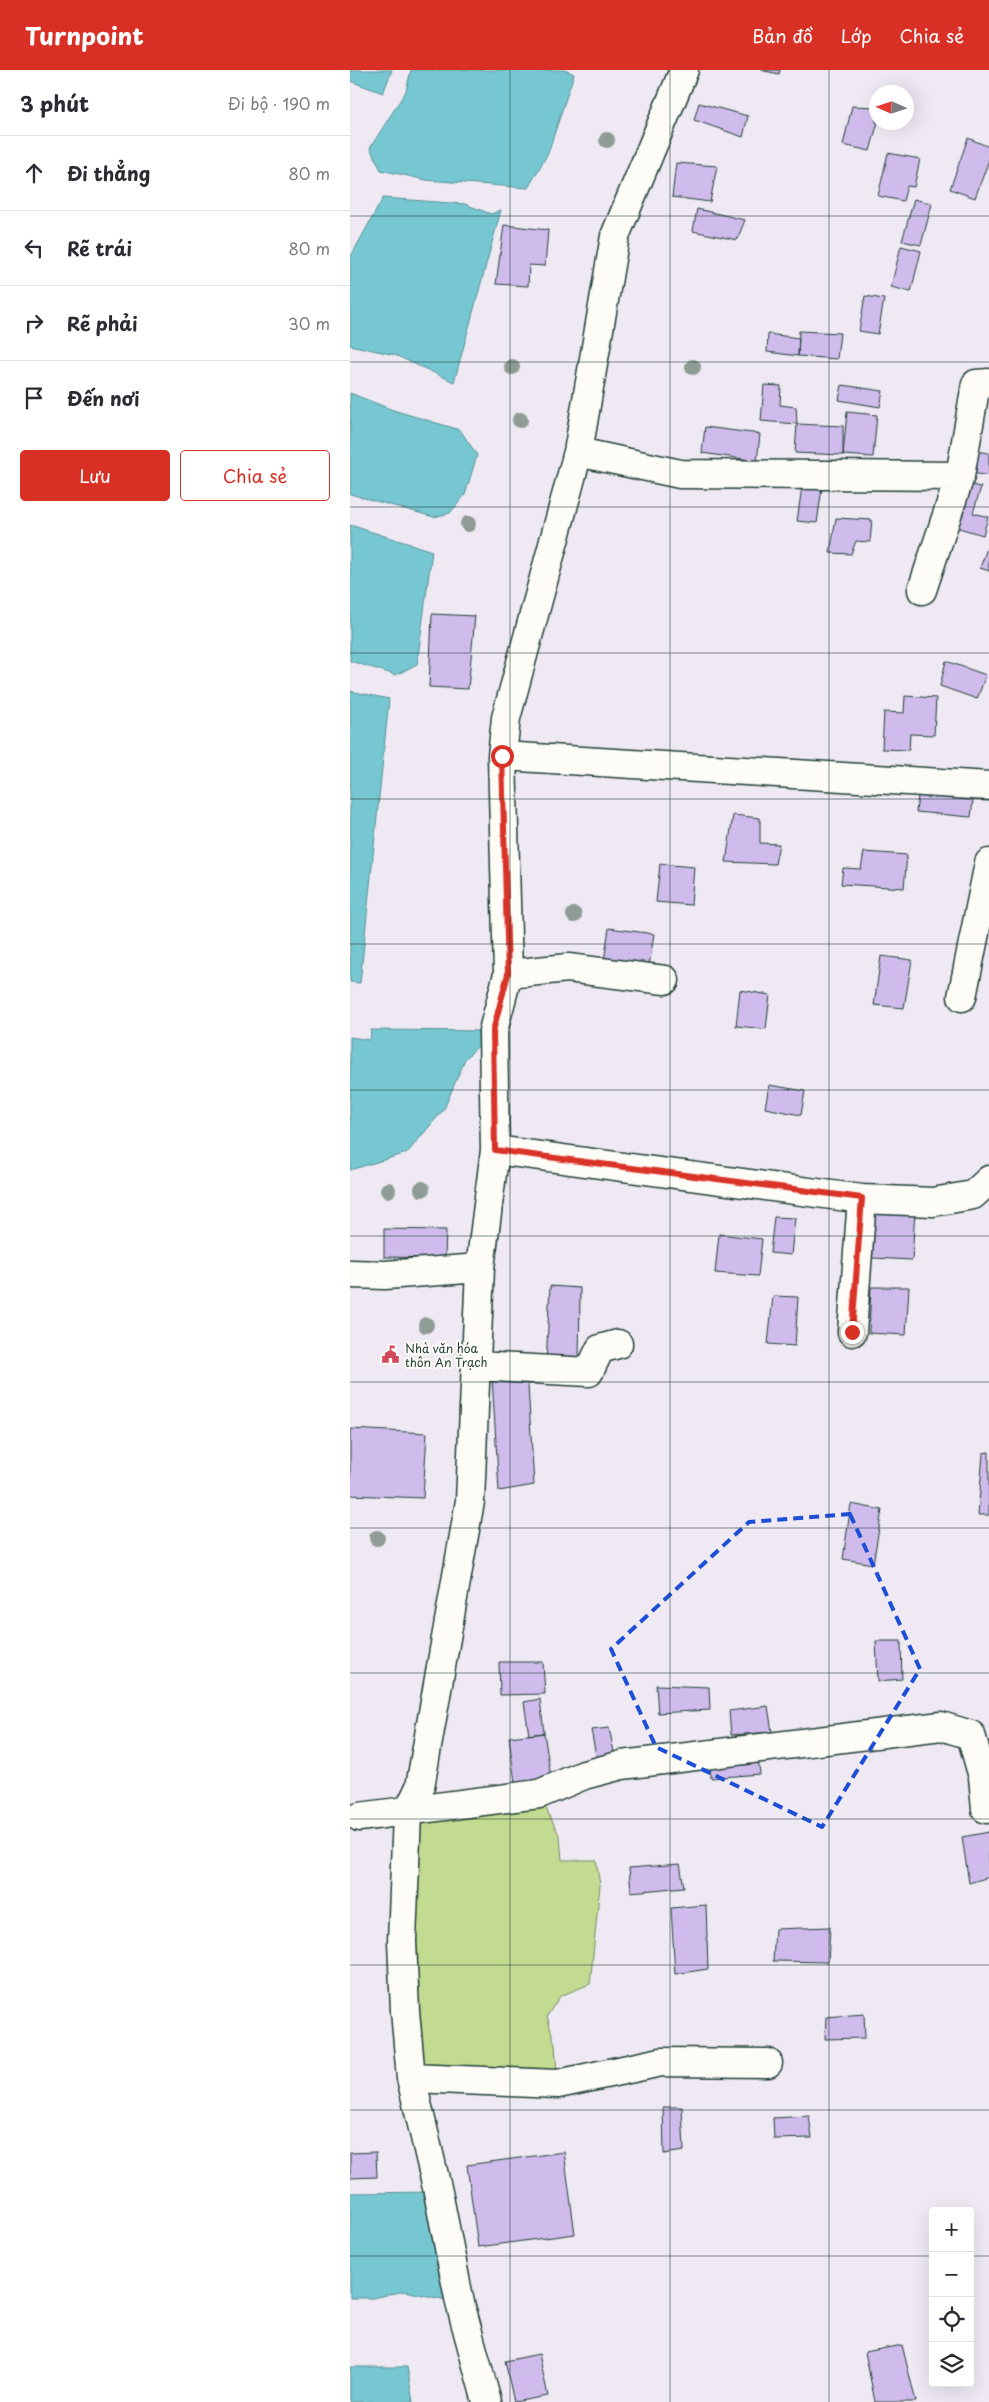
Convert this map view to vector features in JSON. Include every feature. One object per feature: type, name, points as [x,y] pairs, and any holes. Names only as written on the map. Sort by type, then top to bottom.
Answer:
[{"type":"street","points":[[487,2402],[460,2303],[438,2192],[412,2078],[405,2010],[402,1941],[408,1811],[420,1786],[470,1501],[480,1268],[495,1150],[493,1031],[508,974],[502,756],[506,718],[578,452],[615,236],[684,70]]},
{"type":"street","points":[[922,590],[960,476],[976,384],[989,384]]},
{"type":"street","points":[[578,452],[680,474],[960,476]]},
{"type":"street","points":[[502,756],[989,786]]},
{"type":"street","points":[[962,998],[989,862]]},
{"type":"street","points":[[508,974],[568,968],[665,980]]},
{"type":"street","points":[[495,1150],[862,1198],[933,1202],[973,1195],[989,1180]]},
{"type":"street","points":[[852,1332],[862,1198]]},
{"type":"street","points":[[350,1274],[385,1275],[480,1268]]},
{"type":"street","points":[[476,1366],[589,1372],[600,1349],[618,1344]]},
{"type":"street","points":[[359,1817],[539,1794],[584,1775],[622,1765],[941,1726],[970,1735],[983,1777],[986,1809]]},
{"type":"street","points":[[412,2078],[558,2084],[661,2062],[768,2064]]},
{"type":"highlighted area","points":[[850,1514],[920,1669],[822,1827],[656,1747],[611,1649],[749,1522]]},
{"type":"green space","points":[[539,1794],[560,1837],[562,1860],[596,1860],[600,1885],[590,1984],[560,1996],[547,2016],[555,2045],[558,2084],[411,2078],[407,1814]]},
{"type":"water","points":[[350,70],[392,70],[383,93],[350,81]]},
{"type":"water","points":[[411,70],[565,70],[574,74],[548,153],[528,188],[426,180],[381,170],[370,148],[406,91]]},
{"type":"water","points":[[383,198],[465,204],[491,214],[501,210],[454,382],[395,355],[350,345],[350,258]]},
{"type":"water","points":[[350,393],[393,410],[460,430],[477,455],[465,495],[450,513],[434,517],[350,494]]},
{"type":"water","points":[[350,525],[432,551],[417,664],[396,675],[350,661]]},
{"type":"water","points":[[350,691],[389,699],[360,983],[350,982]]},
{"type":"water","points":[[371,1030],[493,1031],[465,1059],[444,1109],[407,1153],[350,1170],[350,1037],[370,1040]]},
{"type":"water","points":[[438,2192],[460,2303],[405,2291],[373,2298],[350,2298],[350,2193]]},
{"type":"water","points":[[350,2367],[407,2367],[413,2402],[350,2402]]},
{"type":"building","points":[[760,70],[780,70],[779,74]]},
{"type":"building","points":[[699,103],[748,116],[743,137],[694,120]]},
{"type":"building","points":[[852,106],[869,107],[869,130],[876,130],[870,151],[843,145]]},
{"type":"building","points":[[968,138],[989,147],[989,160],[975,198],[950,189]]},
{"type":"building","points":[[888,153],[920,159],[914,187],[907,186],[903,201],[878,196]]},
{"type":"building","points":[[676,163],[717,166],[710,202],[672,197]]},
{"type":"building","points":[[914,199],[932,204],[921,245],[902,241]]},
{"type":"building","points":[[697,209],[745,220],[737,240],[693,231]]},
{"type":"building","points":[[504,225],[548,230],[545,266],[529,265],[528,286],[496,284]]},
{"type":"building","points":[[901,246],[921,251],[911,292],[891,287]]},
{"type":"building","points":[[865,296],[884,299],[878,334],[859,331]]},
{"type":"building","points":[[799,331],[840,333],[837,359],[798,356]]},
{"type":"building","points":[[768,334],[799,338],[798,356],[767,352]]},
{"type":"building","points":[[764,385],[781,386],[780,405],[796,407],[797,424],[761,421]]},
{"type":"building","points":[[842,385],[883,391],[880,407],[839,400]]},
{"type":"building","points":[[847,412],[877,415],[873,457],[843,455]]},
{"type":"building","points":[[797,424],[843,426],[843,455],[795,453]]},
{"type":"building","points":[[705,427],[760,434],[757,461],[702,453]]},
{"type":"building","points":[[975,451],[989,453],[989,476],[972,473]]},
{"type":"building","points":[[803,480],[823,481],[817,523],[797,521]]},
{"type":"building","points":[[965,484],[981,487],[973,513],[988,517],[983,535],[952,526]]},
{"type":"building","points":[[836,518],[872,520],[870,542],[856,541],[851,554],[830,553]]},
{"type":"building","points":[[989,545],[989,571],[980,568]]},
{"type":"building","points":[[432,614],[475,616],[468,689],[429,687]]},
{"type":"building","points":[[946,661],[986,675],[977,699],[940,686]]},
{"type":"building","points":[[905,696],[936,698],[934,735],[910,734],[909,750],[882,749],[884,712],[904,713]]},
{"type":"building","points":[[919,788],[974,792],[971,817],[916,812]]},
{"type":"building","points":[[733,815],[760,818],[760,843],[779,844],[775,864],[726,862]]},
{"type":"building","points":[[864,852],[907,855],[904,888],[841,884],[843,868],[861,869]]},
{"type":"building","points":[[660,864],[694,867],[691,905],[656,902]]},
{"type":"building","points":[[609,928],[654,934],[649,966],[604,961]]},
{"type":"building","points":[[881,956],[912,960],[904,1008],[874,1005]]},
{"type":"building","points":[[740,990],[770,995],[766,1029],[736,1026]]},
{"type":"building","points":[[769,1085],[805,1091],[801,1115],[765,1108]]},
{"type":"building","points":[[875,1208],[915,1210],[912,1260],[872,1258]]},
{"type":"building","points":[[774,1217],[795,1218],[791,1255],[770,1253]]},
{"type":"building","points":[[384,1229],[446,1230],[445,1258],[384,1257]]},
{"type":"building","points":[[719,1234],[762,1239],[758,1276],[715,1273]]},
{"type":"building","points":[[550,1286],[580,1288],[579,1366],[546,1364]]},
{"type":"building","points":[[871,1287],[909,1287],[906,1335],[869,1333]]},
{"type":"building","points":[[773,1296],[798,1297],[795,1346],[768,1344]]},
{"type":"building","points":[[527,1369],[534,1485],[499,1491],[492,1378]]},
{"type":"building","points":[[350,1429],[427,1433],[423,1498],[350,1495]]},
{"type":"building","points":[[989,1452],[989,1515],[978,1515],[983,1453]]},
{"type":"building","points":[[851,1504],[882,1510],[873,1564],[843,1559]]},
{"type":"building","points":[[876,1641],[901,1641],[902,1679],[878,1681]]},
{"type":"building","points":[[499,1662],[543,1662],[545,1694],[500,1695]]},
{"type":"building","points":[[656,1685],[709,1687],[710,1710],[658,1713]]},
{"type":"building","points":[[540,1699],[544,1733],[529,1735],[524,1702]]},
{"type":"building","points":[[768,1706],[772,1732],[731,1735],[729,1711]]},
{"type":"building","points":[[609,1728],[617,1766],[599,1771],[591,1730]]},
{"type":"building","points":[[544,1733],[551,1777],[515,1783],[509,1737]]},
{"type":"building","points":[[757,1748],[760,1774],[711,1778],[709,1754]]},
{"type":"building","points":[[989,1832],[989,1877],[969,1883],[962,1837]]},
{"type":"building","points":[[680,1864],[684,1887],[631,1892],[629,1868]]},
{"type":"building","points":[[706,1905],[708,1969],[675,1974],[671,1908]]},
{"type":"building","points":[[830,1927],[828,1962],[773,1961],[775,1929]]},
{"type":"building","points":[[864,2014],[865,2038],[825,2039],[826,2017]]},
{"type":"building","points":[[663,2107],[682,2107],[684,2151],[664,2154]]},
{"type":"building","points":[[809,2116],[812,2138],[774,2139],[773,2118]]},
{"type":"building","points":[[376,2152],[377,2177],[350,2178],[350,2153]]},
{"type":"building","points":[[564,2152],[575,2234],[478,2247],[467,2165]]},
{"type":"building","points":[[902,2345],[916,2402],[875,2402],[865,2352]]},
{"type":"building","points":[[539,2354],[548,2396],[514,2402],[505,2361]]},
{"type":"place","name":"Nhà văn hóa thôn An Trạch","points":[[391,1355]]},
{"type":"route","points":[[502,756],[508,974],[493,1031],[495,1150],[862,1198],[852,1332]]}]
